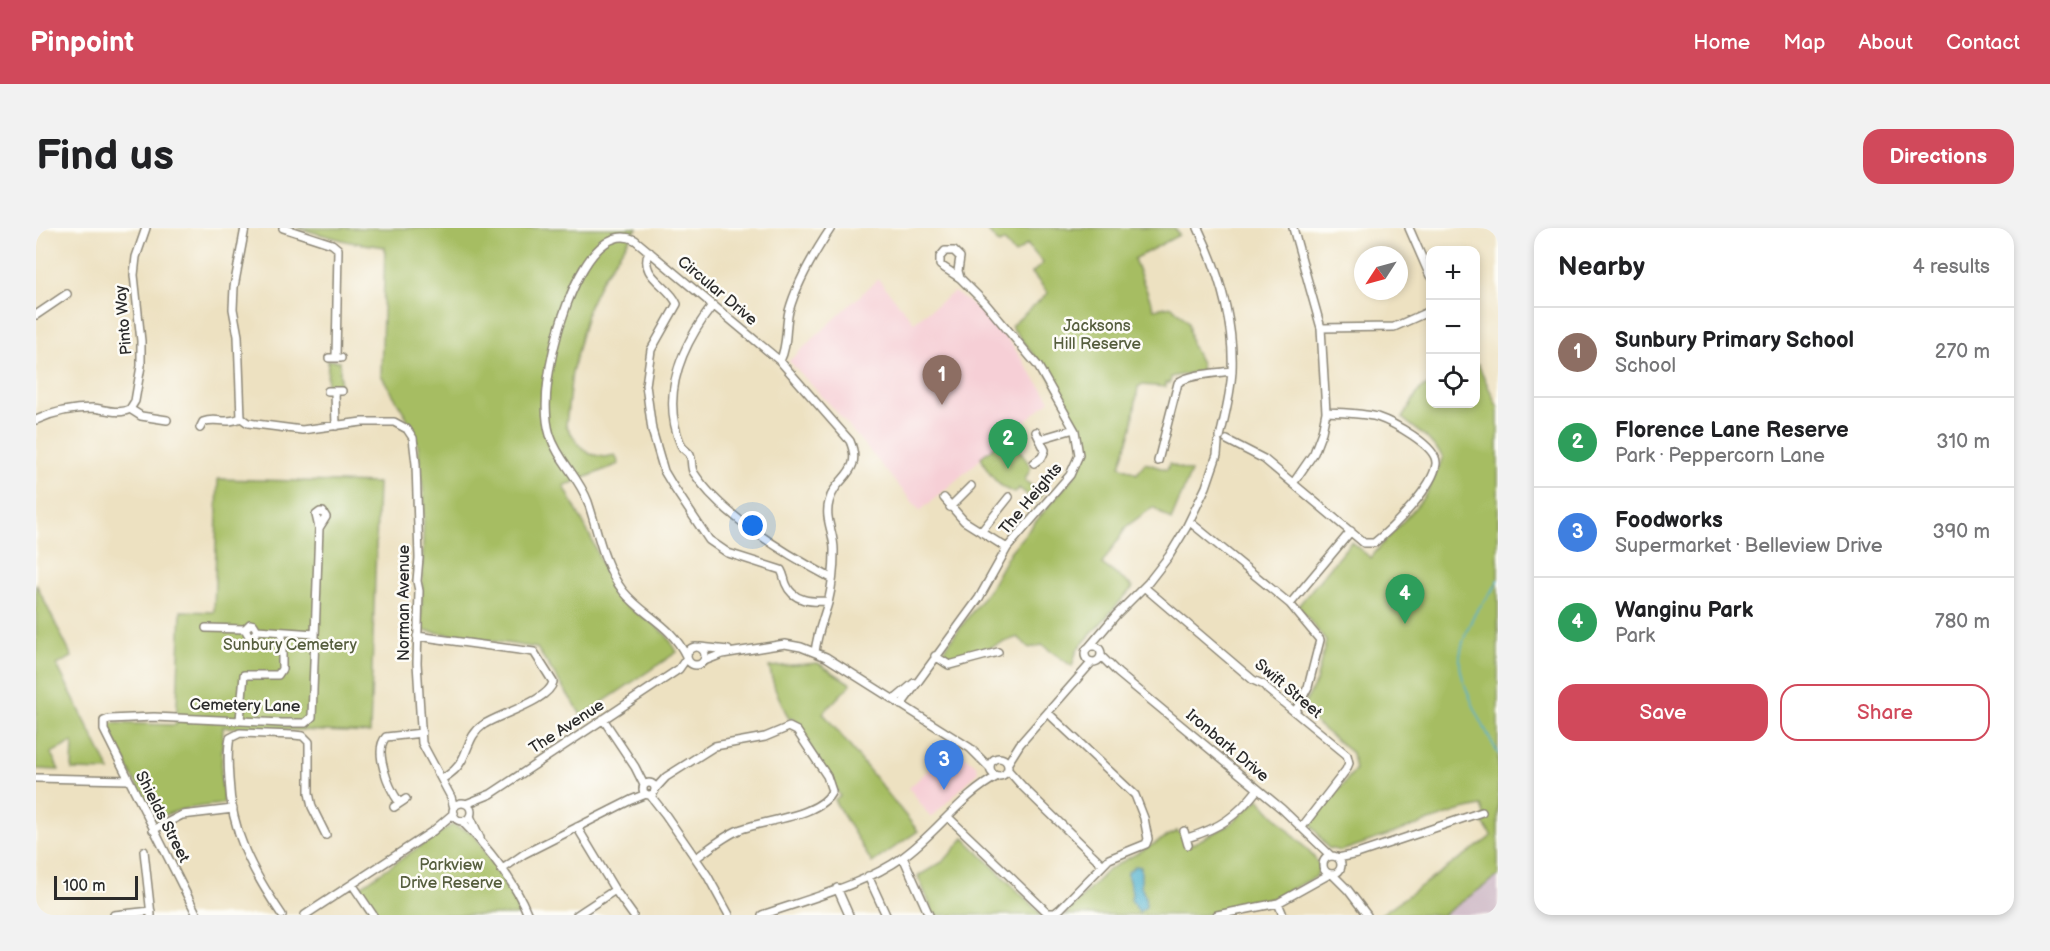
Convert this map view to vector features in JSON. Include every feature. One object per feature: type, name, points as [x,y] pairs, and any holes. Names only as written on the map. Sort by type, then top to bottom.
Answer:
[{"type":"street","name":"Pinto Way","points":[[130,409],[135,401],[141,366],[141,340],[134,275],[136,257],[146,228]]},
{"type":"street","points":[[284,228],[334,244],[339,253],[335,358]]},
{"type":"street","points":[[780,361],[784,353],[787,321],[792,301],[831,228]]},
{"type":"street","points":[[1077,677],[1084,664],[1085,650],[1144,587],[1169,556],[1190,522],[1223,442],[1232,371],[1230,323],[1216,268],[1198,228]]},
{"type":"street","points":[[1293,228],[1321,328],[1326,412],[1314,453],[1294,482]]},
{"type":"street","points":[[1409,228],[1426,265]]},
{"type":"street","points":[[241,418],[238,336],[233,309],[234,287],[245,230]]},
{"type":"street","name":"Circular Drive","points":[[686,657],[670,631],[631,599],[618,583],[603,552],[581,486],[558,452],[550,435],[547,420],[548,386],[552,360],[569,300],[585,267],[605,244],[619,237],[630,238],[649,251],[780,361],[850,441],[854,451],[851,471],[832,494],[828,505],[827,513],[834,548],[828,601],[818,630],[815,652]]},
{"type":"street","points":[[649,251],[646,259],[650,275],[670,293],[677,304],[651,350],[646,384],[655,444],[669,480],[704,535],[717,547],[733,555],[781,570],[788,588],[797,597],[812,602],[828,601]]},
{"type":"street","name":"The Heights","points":[[898,702],[979,598],[1007,548],[1074,468],[1080,450],[1074,429],[1055,392],[1032,358],[985,303],[960,278]]},
{"type":"street","points":[[36,315],[66,294]]},
{"type":"street","points":[[713,305],[691,336],[674,384],[674,413],[681,445],[690,456],[693,472],[722,504],[778,548],[831,578]]},
{"type":"street","points":[[1321,328],[1394,327],[1426,313]]},
{"type":"street","points":[[1158,461],[1178,383],[1187,379],[1232,371]]},
{"type":"street","points":[[241,418],[248,423],[302,430],[336,426],[335,391]]},
{"type":"street","points":[[36,420],[49,415],[92,408],[121,412],[130,409],[141,416],[167,420]]},
{"type":"street","points":[[1223,442],[1238,446],[1264,459],[1364,543],[1370,544],[1379,539],[1419,496],[1428,483],[1436,463],[1431,450],[1397,426],[1377,417],[1326,412]]},
{"type":"street","points":[[200,428],[202,422],[207,420],[232,422],[241,418]]},
{"type":"street","name":"Norman Avenue","points":[[336,426],[362,422],[394,422],[401,424],[413,438],[416,464],[419,591],[417,663],[422,743],[442,781],[454,811],[460,821],[480,840]]},
{"type":"street","points":[[1034,463],[1044,452],[1038,435],[1074,429]]},
{"type":"street","points":[[950,507],[971,486]]},
{"type":"street","points":[[981,532],[1009,497]]},
{"type":"street","points":[[944,498],[964,521],[1007,548]]},
{"type":"street","points":[[1190,522],[1290,604],[1320,640],[1308,687],[1295,712]]},
{"type":"street","name":"Cemetery Lane","points":[[104,730],[104,721],[109,719],[154,717],[282,723],[305,723],[310,720],[312,717],[319,528]]},
{"type":"street","points":[[1290,604],[1351,531]]},
{"type":"street","name":"Swift Street","points":[[1144,587],[1253,680],[1264,684],[1268,690],[1347,756],[1349,763],[1302,827]]},
{"type":"street","points":[[206,628],[245,629],[248,635],[252,636],[257,630],[315,634]]},
{"type":"street","points":[[762,915],[868,876],[903,857],[974,792],[1005,771],[1020,744],[1100,653],[1102,631]]},
{"type":"street","points":[[240,720],[244,675],[278,675],[282,669],[282,632]]},
{"type":"street","points":[[417,636],[534,652],[553,682],[549,689],[530,703],[480,727],[470,739],[460,764],[442,781]]},
{"type":"street","points":[[742,650],[690,648],[686,657],[694,665],[700,665],[722,654],[772,646],[815,652],[970,748],[998,758],[1005,771],[1103,864]]},
{"type":"street","points":[[1089,647],[1094,646],[1100,653]]},
{"type":"street","points":[[699,647],[704,651],[704,661]]},
{"type":"street","points":[[935,656],[949,665],[998,652]]},
{"type":"street","name":"Ironbark Drive","points":[[1100,653],[1118,673],[1258,789],[1302,827],[1315,842],[1335,857]]},
{"type":"street","points":[[1084,655],[1087,660],[1093,662]]},
{"type":"street","name":"The Avenue","points":[[454,811],[464,804],[490,794],[658,683],[679,669],[686,657]]},
{"type":"street","name":"Ironbark Drive","points":[[1093,662],[1118,673]]},
{"type":"street","name":"The Avenue","points":[[658,683],[694,665]]},
{"type":"street","points":[[948,817],[1048,913],[1055,913],[1060,909],[1103,864],[1122,853],[1146,844],[1148,839],[1140,803],[1135,795],[1048,713]]},
{"type":"street","points":[[603,719],[696,858],[729,915]]},
{"type":"street","points":[[501,870],[524,854],[631,800],[715,746],[765,737],[789,727],[798,730],[830,783],[832,791],[830,796],[805,812],[737,831],[696,858]]},
{"type":"street","name":"Shields Street","points":[[104,730],[197,915]]},
{"type":"street","points":[[400,802],[388,782],[384,769],[382,741],[386,737],[422,733]]},
{"type":"street","points":[[282,915],[252,867],[240,842],[233,809],[228,765],[230,738],[235,734],[294,735],[303,736],[309,742],[309,793],[312,807],[327,835]]},
{"type":"street","points":[[974,792],[990,769],[991,763],[1020,744]]},
{"type":"street","points":[[970,748],[990,769],[1005,771]]},
{"type":"street","points":[[36,778],[128,780]]},
{"type":"street","name":"Norman Avenue","points":[[442,781],[471,814],[480,840]]},
{"type":"street","points":[[1186,838],[1217,827],[1230,819],[1242,809],[1258,789]]},
{"type":"street","name":"The Avenue","points":[[460,821],[467,820],[490,794]]},
{"type":"street","points":[[153,830],[182,815],[233,809]]},
{"type":"street","points":[[305,915],[433,831],[454,811]]},
{"type":"street","points":[[1217,915],[1278,903],[1335,871],[1357,854],[1482,812]]},
{"type":"street","points":[[433,831],[460,821]]},
{"type":"street","points":[[577,827],[633,915]]},
{"type":"street","points":[[480,840],[528,915]]},
{"type":"street","name":"Ironbark Drive","points":[[1315,842],[1324,865]]},
{"type":"street","points":[[114,915],[151,913],[144,851]]},
{"type":"street","points":[[1316,880],[1322,874],[1324,865],[1335,857],[1357,854]]},
{"type":"street","points":[[903,857],[928,915]]},
{"type":"street","points":[[1335,857],[1335,871]]},
{"type":"street","points":[[1324,865],[1335,871],[1367,915]]},
{"type":"street","points":[[868,876],[886,915]]},
{"type":"street","points":[[352,884],[373,915]]},
{"type":"street","points":[[837,888],[849,915]]},
{"type":"street","points":[[577,915],[615,890]]},
{"type":"street","points":[[1278,903],[1283,915]]},
{"type":"shaded area","points":[[878,279],[914,322],[954,292],[988,316],[1012,345],[1050,400],[920,511],[835,410],[789,361]]},
{"type":"shaded area","points":[[954,751],[977,766],[978,772],[931,818],[909,788],[943,756],[946,759]]},
{"type":"shaded area","points":[[1498,876],[1498,915],[1444,915],[1460,903]]},
{"type":"green space","points":[[297,228],[637,228],[602,279],[589,306],[572,372],[566,425],[578,444],[590,454],[604,457],[615,455],[619,464],[564,486],[592,540],[608,580],[625,605],[654,624],[667,636],[677,652],[582,716],[537,648],[421,630],[424,499],[418,445],[406,416],[381,375],[385,247],[350,242]]},
{"type":"green space","name":"Jacksons Hill Reserve","points":[[985,228],[1175,228],[1179,235],[1134,259],[1154,309],[1172,306],[1188,322],[1191,343],[1201,363],[1202,371],[1171,377],[1166,387],[1141,385],[1138,387],[1132,428],[1120,466],[1137,474],[1145,463],[1167,470],[1169,464],[1191,472],[1171,520],[1153,507],[1127,526],[1102,564],[1133,587],[1077,650],[1072,666],[1042,645],[1029,648],[1018,637],[951,661],[945,658],[942,652],[990,588],[1010,552],[1075,475],[1082,458],[1082,440],[1075,422],[1049,375],[1011,326],[1048,293],[1032,273],[1043,263],[1027,244],[1015,254],[1004,241],[999,244]]},
{"type":"green space","points":[[328,360],[340,361],[340,386],[327,385]]},
{"type":"green space","points":[[1480,368],[1498,408],[1498,876],[1443,915],[1380,915],[1492,836],[1482,822],[1486,820],[1481,806],[1459,811],[1341,851],[1328,848],[1312,826],[1312,822],[1355,770],[1352,753],[1302,712],[1316,682],[1326,641],[1298,606],[1351,542],[1371,558],[1429,488],[1443,456],[1426,437],[1402,418],[1420,389],[1426,386],[1426,408],[1480,408]]},
{"type":"green space","points":[[1009,434],[1031,467],[1025,480],[1042,495],[1036,502],[1019,488],[1015,493],[999,484],[986,468],[981,457]]},
{"type":"green space","name":"Sunbury Cemetery","points":[[218,479],[378,483],[370,733],[223,727],[221,777],[224,802],[180,810],[157,819],[153,818],[106,723],[176,725],[181,611],[214,612]]},
{"type":"green space","points":[[36,584],[72,657],[57,665],[110,771],[72,770],[73,742],[51,753],[59,770],[36,769]]},
{"type":"green space","points":[[818,663],[851,684],[823,713],[918,831],[872,863],[834,800],[840,796],[793,718],[789,719],[775,689],[769,667]]},
{"type":"green space","points":[[1259,799],[1313,856],[1320,866],[1316,877],[1273,898],[1203,915],[1065,915],[1109,869],[1177,831],[1192,844],[1228,826]]},
{"type":"green space","name":"Parkview Drive Reserve","points":[[452,825],[473,833],[521,907],[522,915],[373,915],[358,888]]},
{"type":"green space","points":[[964,838],[1042,915],[934,915],[918,876],[944,861]]},
{"type":"water","points":[[1135,866],[1141,867],[1141,886],[1146,907],[1139,912],[1131,900],[1132,893],[1127,873]]},
{"type":"waterway","points":[[1498,580],[1472,619],[1463,641],[1460,658],[1461,674],[1465,685],[1498,754]]},
{"type":"railway","points":[[1494,915],[1498,912]]},
{"type":"place","name":"Sunbury Primary School","points":[[942,405]]},
{"type":"place","name":"Florence Lane Reserve","points":[[1008,469]]},
{"type":"place","name":"Wanginu Park","points":[[1405,624]]},
{"type":"place","name":"Foodworks","points":[[944,790]]}]
